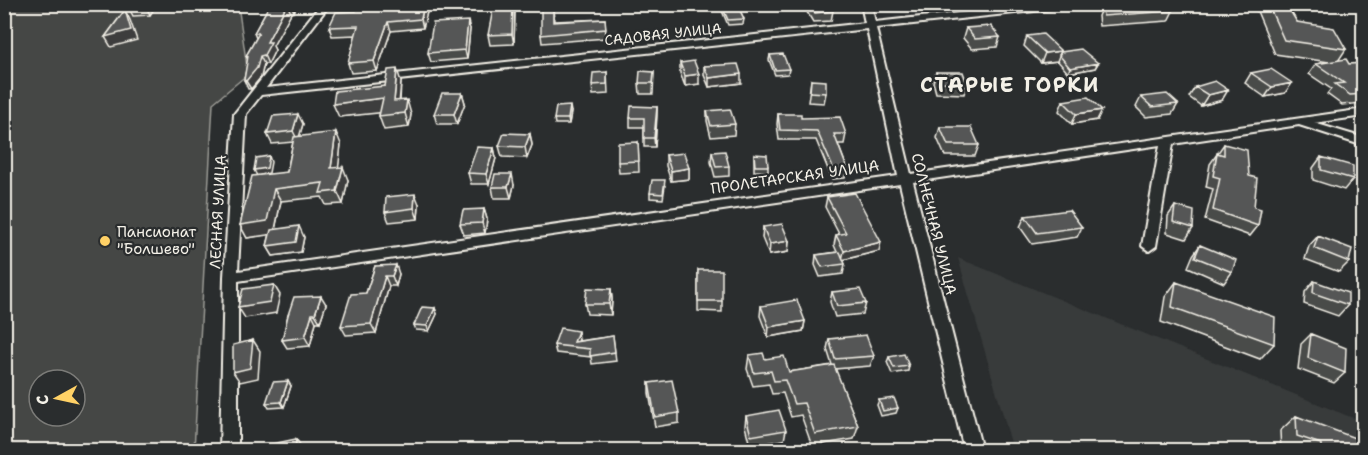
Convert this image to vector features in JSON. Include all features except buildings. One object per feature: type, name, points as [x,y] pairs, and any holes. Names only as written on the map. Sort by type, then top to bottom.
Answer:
[{"type":"street","name":"ЛЕСНАЯ УЛИЦА","points":[[229,450],[231,277],[240,114],[326,4]]},
{"type":"street","name":"СОЛНЕЧНАЯ УЛИЦА","points":[[866,4],[905,177],[973,450]]},
{"type":"street","name":"САДОВАЯ УЛИЦА","points":[[258,92],[1071,4]]},
{"type":"street","name":"ПРОЛЕТАРСКАЯ УЛИЦА","points":[[231,277],[905,177],[1364,112]]},
{"type":"street","points":[[1298,121],[1364,142]]},
{"type":"street","points":[[1149,246],[1167,141]]},
{"type":"shaded area","name":"Пансионат \"Болшево\"","points":[[4,5],[238,5],[248,74],[213,103],[194,450],[5,450]]},
{"type":"shaded area","points":[[958,258],[1363,422],[1363,450],[1013,450]]},
{"type":"place","name":"Пансионат \"Болшево\"","points":[[105,241]]},
{"type":"district","name":"СТАРЫЕ ГОРКИ","points":[[1010,85]]}]
